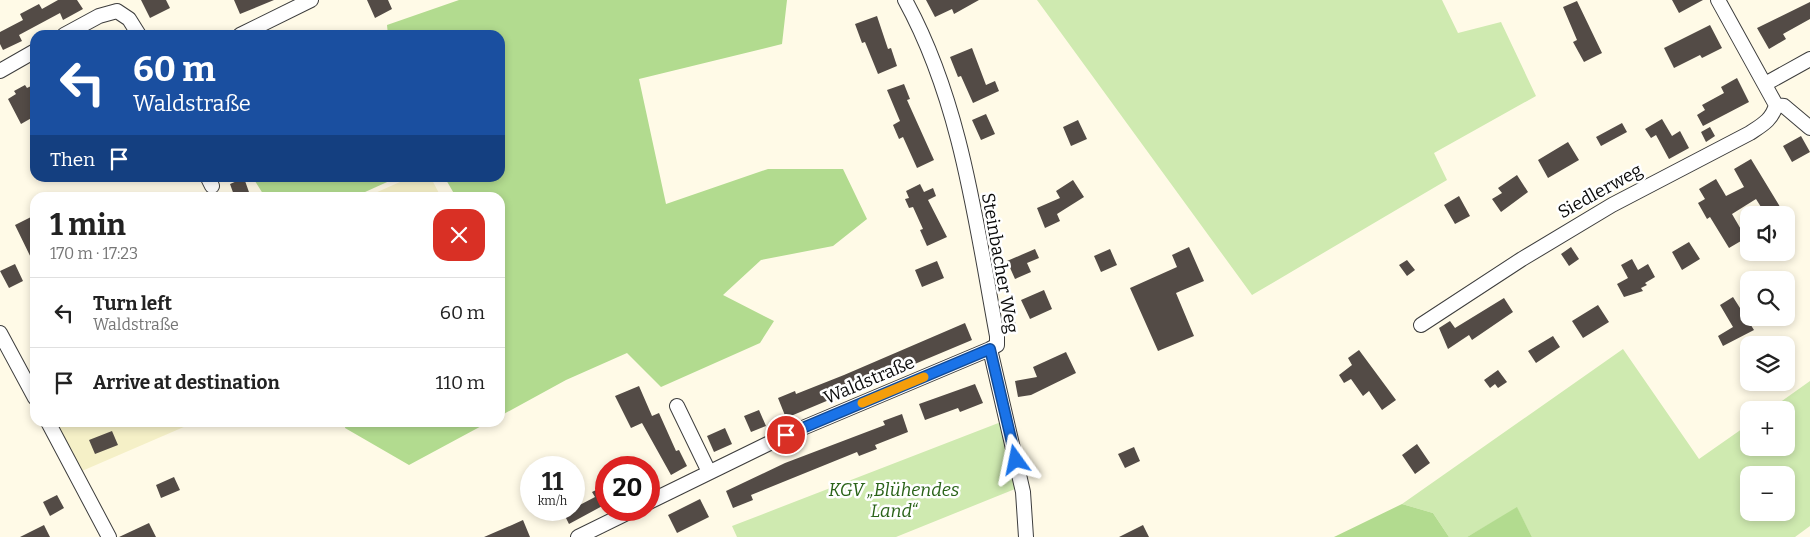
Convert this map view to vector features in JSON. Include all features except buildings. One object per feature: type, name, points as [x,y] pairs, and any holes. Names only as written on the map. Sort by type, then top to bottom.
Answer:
[{"type":"street","points":[[250,30],[311,0]]},
{"type":"street","name":"Steinbacher Weg","points":[[905,0],[932,57],[952,118],[998,336],[997,344],[990,349],[1023,492],[1026,537]]},
{"type":"street","points":[[1718,0],[1776,104],[1784,106],[1810,128]]},
{"type":"street","points":[[73,30],[99,16],[116,11],[129,19],[135,30]]},
{"type":"street","points":[[0,71],[30,54]]},
{"type":"street","points":[[1765,84],[1810,59]]},
{"type":"street","name":"Siedlerweg","points":[[1421,325],[1522,258],[1612,204],[1750,133],[1768,121],[1776,104]]},
{"type":"street","points":[[0,333],[30,389]]},
{"type":"street","name":"Waldstraße","points":[[660,496],[786,435],[990,349]]},
{"type":"street","points":[[677,406],[709,472]]},
{"type":"street","points":[[51,427],[109,537]]},
{"type":"street","points":[[578,537],[610,521]]},
{"type":"shaded area","points":[[400,182],[433,182],[438,192],[377,192]]},
{"type":"shaded area","points":[[50,427],[184,427],[75,474]]},
{"type":"green space","points":[[459,0],[787,0],[782,44],[639,79],[666,204],[768,169],[843,169],[867,219],[833,246],[761,260],[723,295],[774,321],[760,343],[661,387],[627,353],[566,380],[505,413],[505,192],[453,192],[447,182],[505,182],[505,30],[388,30],[387,25]]},
{"type":"green space","points":[[1037,0],[1442,0],[1458,33],[1501,22],[1536,96],[1434,153],[1447,180],[1252,295]]},
{"type":"green space","points":[[256,182],[387,182],[365,192],[262,192]]},
{"type":"green space","points":[[1623,349],[1699,459],[1740,430],[1740,456],[1795,456],[1795,401],[1782,401],[1810,381],[1810,526],[1795,537],[1532,537],[1517,508],[1467,537],[1449,537],[1433,513],[1402,504]]},
{"type":"green space","name":"KGV „Blühendes Land“","points":[[1001,422],[1015,489],[896,537],[737,537],[732,526]]},
{"type":"green space","points":[[345,427],[480,427],[409,465]]},
{"type":"green space","points":[[1402,504],[1433,513],[1449,537],[1334,537]]},
{"type":"green space","points":[[1517,507],[1532,537],[1467,537]]},
{"type":"slow traffic","points":[[862,403],[924,377]]},
{"type":"route","points":[[786,435],[990,349],[1016,460]]}]
